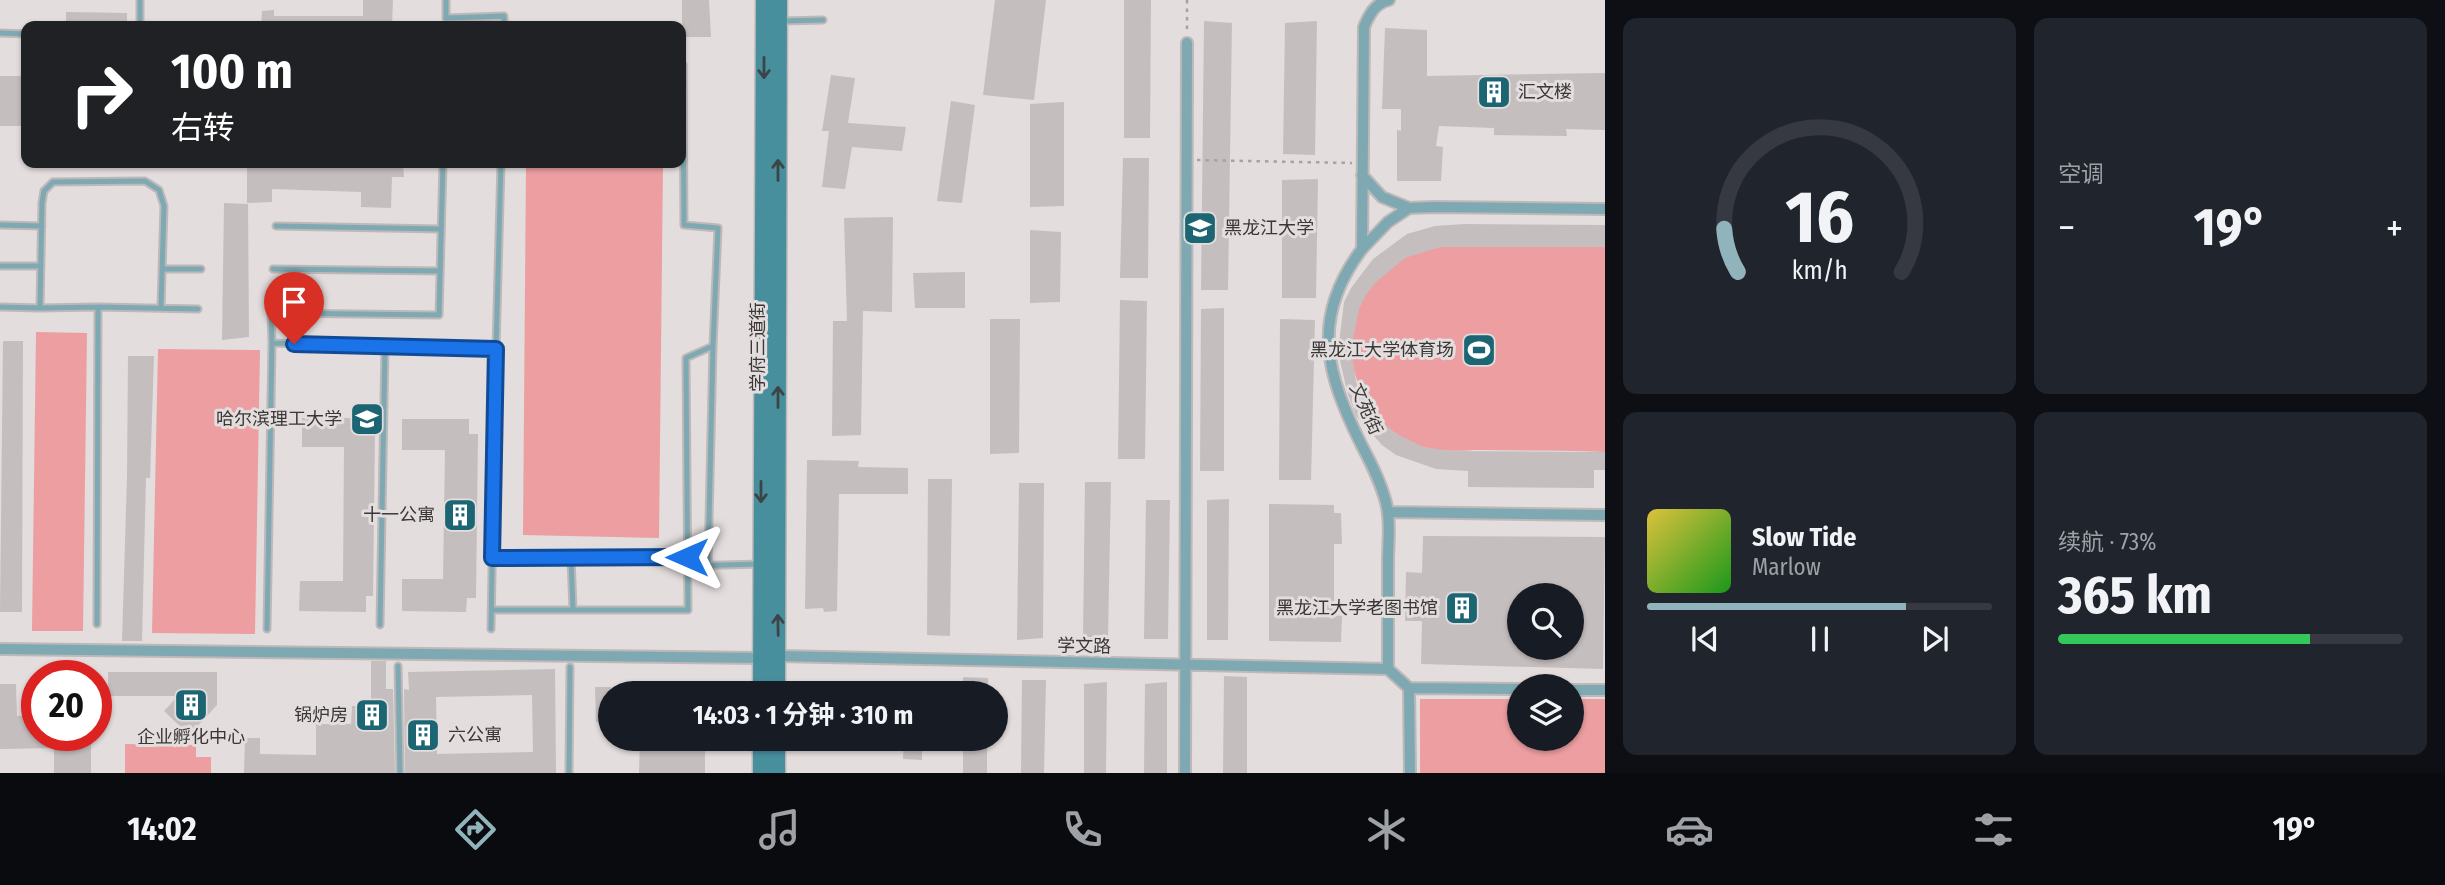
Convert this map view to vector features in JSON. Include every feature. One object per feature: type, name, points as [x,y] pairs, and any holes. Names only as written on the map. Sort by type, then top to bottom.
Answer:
[{"type":"main road","name":"学府三道街","points":[[761,681],[764,0]]},
{"type":"main road","name":"学府三道街","points":[[778,681],[779,0]]},
{"type":"main road","points":[[761,751],[761,773]]},
{"type":"main road","points":[[777,751],[777,773]]},
{"type":"street","points":[[1362,249],[1362,38],[1370,14],[1383,1],[1389,0]]},
{"type":"street","points":[[1185,773],[1187,43]]},
{"type":"street","points":[[1362,169],[1382,197],[1409,208],[1434,206],[1605,209]]},
{"type":"street","name":"文苑街","points":[[1388,670],[1388,512],[1372,465],[1340,397],[1328,347],[1328,327],[1332,309],[1350,264],[1388,222],[1409,208]]},
{"type":"street","points":[[1388,512],[1605,514]]},
{"type":"street","points":[[0,649],[761,658]]},
{"type":"street","name":"学文路","points":[[779,656],[1388,670]]},
{"type":"street","points":[[1388,670],[1409,688],[1507,689]]},
{"type":"street","points":[[1409,688],[1410,773]]},
{"type":"street","points":[[1584,690],[1605,690]]},
{"type":"lane","points":[[140,0],[140,21]]},
{"type":"lane","points":[[446,0],[446,18],[505,16],[504,21]]},
{"type":"lane","points":[[779,20],[823,20]]},
{"type":"lane","points":[[0,33],[21,34]]},
{"type":"lane","points":[[267,629],[271,313],[439,315],[443,168]]},
{"type":"lane","points":[[491,629],[501,168]]},
{"type":"lane","points":[[684,168],[684,225],[718,228],[708,566]]},
{"type":"lane","points":[[40,308],[44,191],[53,182],[145,181],[159,190],[164,206],[161,307]]},
{"type":"lane","points":[[0,225],[42,226]]},
{"type":"lane","points":[[276,226],[441,229]]},
{"type":"lane","points":[[0,266],[41,266]]},
{"type":"lane","points":[[162,269],[201,269]]},
{"type":"lane","points":[[273,269],[440,271]]},
{"type":"lane","points":[[0,307],[198,309]]},
{"type":"lane","points":[[97,624],[98,307]]},
{"type":"lane","points":[[272,343],[496,349]]},
{"type":"lane","points":[[380,625],[386,346]]},
{"type":"lane","points":[[492,611],[688,610],[686,358],[713,346]]},
{"type":"lane","points":[[572,557],[573,610]]},
{"type":"lane","points":[[492,558],[687,557]]},
{"type":"lane","points":[[687,566],[761,564]]},
{"type":"lane","points":[[398,666],[400,773]]},
{"type":"lane","points":[[569,773],[570,667]]},
{"type":"path","points":[[1187,0],[1187,43]]},
{"type":"path","points":[[1187,160],[1362,169]]},
{"type":"shaded area","points":[[526,168],[663,168],[659,538],[523,535]]},
{"type":"shaded area","name":"黑龙江大学体育场","points":[[1440,247],[1605,247],[1605,452],[1438,450],[1402,438],[1383,423],[1358,384],[1352,339],[1356,316],[1369,289],[1389,269],[1409,256]]},
{"type":"shaded area","points":[[36,332],[87,333],[83,631],[32,631]]},
{"type":"shaded area","points":[[158,349],[260,350],[255,634],[152,633]]},
{"type":"shaded area","points":[[1420,699],[1507,699],[1507,751],[1584,751],[1584,699],[1605,699],[1605,773],[1420,773]]},
{"type":"shaded area","points":[[125,744],[196,745],[196,757],[211,757],[211,773],[125,773]]},
{"type":"building","points":[[363,0],[393,0],[392,21],[261,21],[262,11],[274,10],[274,16],[363,16]]},
{"type":"building","points":[[682,0],[709,0],[711,37],[686,37],[686,21],[682,21]]},
{"type":"building","points":[[995,0],[1046,0],[1034,100],[983,95]]},
{"type":"building","points":[[1124,0],[1151,0],[1150,138],[1124,138]]},
{"type":"building","points":[[66,12],[127,13],[127,21],[66,21]]},
{"type":"building","points":[[1204,21],[1232,23],[1228,290],[1201,290]]},
{"type":"building","points":[[1317,21],[1315,155],[1283,154],[1285,23]]},
{"type":"building","name":"汇文楼","points":[[1385,28],[1427,30],[1427,76],[1605,73],[1605,130],[1566,129],[1567,136],[1494,135],[1494,128],[1439,126],[1436,146],[1443,147],[1441,181],[1397,181],[1397,130],[1401,131],[1401,109],[1382,109]]},
{"type":"building","points":[[831,75],[855,78],[848,123],[906,127],[902,151],[852,147],[845,189],[822,187],[829,131],[822,131]]},
{"type":"building","points":[[0,76],[21,76],[21,126],[0,126]]},
{"type":"building","points":[[951,101],[975,105],[962,203],[937,201]]},
{"type":"building","points":[[1064,102],[1064,206],[1030,207],[1030,104]]},
{"type":"building","points":[[1123,158],[1149,158],[1148,278],[1120,278]]},
{"type":"building","points":[[247,168],[403,168],[404,177],[392,177],[391,208],[361,207],[361,192],[272,189],[272,202],[247,203]]},
{"type":"building","points":[[1318,179],[1316,298],[1282,298],[1282,180]]},
{"type":"building","points":[[224,203],[248,204],[249,337],[222,340]]},
{"type":"building","points":[[893,217],[892,312],[863,311],[861,435],[832,436],[833,321],[847,321],[844,218]]},
{"type":"building","points":[[1605,225],[1605,247],[1440,247],[1405,258],[1375,283],[1359,309],[1352,356],[1356,381],[1363,396],[1383,423],[1395,433],[1423,447],[1451,451],[1605,452],[1605,470],[1594,470],[1594,488],[1468,487],[1468,471],[1436,469],[1396,455],[1382,445],[1356,416],[1338,352],[1344,302],[1351,288],[1373,259],[1407,234],[1435,226]]},
{"type":"building","points":[[1030,230],[1061,232],[1060,302],[1030,303]]},
{"type":"building","points":[[965,272],[965,308],[915,308],[913,273]]},
{"type":"building","points":[[1120,300],[1147,301],[1145,459],[1118,459]]},
{"type":"building","points":[[1224,308],[1224,471],[1200,471],[1201,309]]},
{"type":"building","points":[[990,319],[1020,319],[1019,453],[990,454]]},
{"type":"building","points":[[1280,319],[1315,320],[1311,480],[1279,480]]},
{"type":"building","points":[[3,341],[23,341],[22,612],[0,612]]},
{"type":"building","points":[[128,356],[154,356],[150,478],[146,478],[142,641],[122,641]]},
{"type":"building","points":[[302,418],[366,418],[366,432],[375,432],[373,596],[366,596],[366,612],[299,611],[300,581],[343,581],[344,447],[302,447]]},
{"type":"building","name":"十一公寓","points":[[402,419],[469,419],[469,434],[478,434],[476,598],[467,598],[466,612],[402,611],[402,579],[443,579],[445,450],[402,450]]},
{"type":"building","points":[[807,460],[859,461],[858,467],[908,468],[908,494],[839,494],[837,611],[824,612],[823,608],[805,609]]},
{"type":"building","points":[[928,479],[952,479],[950,636],[927,635]]},
{"type":"building","points":[[1085,482],[1111,482],[1108,637],[1083,638]]},
{"type":"building","points":[[1019,483],[1044,483],[1043,638],[1017,640]]},
{"type":"building","points":[[1229,499],[1228,640],[1207,640],[1207,500]]},
{"type":"building","points":[[1146,500],[1170,500],[1168,639],[1144,639]]},
{"type":"building","points":[[1269,504],[1334,505],[1334,513],[1341,513],[1342,544],[1334,544],[1334,615],[1342,616],[1341,642],[1269,641]]},
{"type":"building","name":"黑龙江大学老图书馆","points":[[1423,536],[1605,537],[1603,669],[1421,664],[1422,621],[1405,621],[1406,572],[1422,573]]},
{"type":"building","name":"锅炉房","points":[[371,661],[386,661],[386,689],[393,689],[395,773],[244,773],[245,738],[260,738],[260,754],[316,755],[316,724],[351,724],[352,706],[371,706]]},
{"type":"building","name":"六公寓","points":[[555,669],[556,773],[405,773],[404,689],[409,690],[408,672]],"holes":[[[532,695],[533,752],[437,754],[436,697]]]},
{"type":"building","name":"企业孵化中心","points":[[112,672],[217,672],[217,705],[189,735],[164,711],[178,696],[112,696]]},
{"type":"building","points":[[1224,676],[1247,677],[1247,773],[1223,773]]},
{"type":"building","points":[[963,677],[988,678],[988,681],[963,681]]},
{"type":"building","points":[[1022,680],[1046,680],[1044,773],[1021,773]]},
{"type":"building","points":[[1107,682],[1106,773],[1084,773],[1084,684]]},
{"type":"building","points":[[1167,682],[1167,773],[1144,773],[1145,684]]},
{"type":"building","points":[[0,684],[16,684],[17,716],[21,716],[21,749],[0,749]]},
{"type":"building","points":[[595,687],[598,687],[598,722]]},
{"type":"building","points":[[54,751],[91,751],[91,773],[54,773]]},
{"type":"building","points":[[640,751],[705,751],[705,773],[639,773]]},
{"type":"building","points":[[903,751],[922,751],[922,760],[903,759]]},
{"type":"building","points":[[963,751],[987,751],[987,773],[963,773]]},
{"type":"place","name":"汇文楼","points":[[1494,92]]},
{"type":"place","name":"黑龙江大学","points":[[1200,228]]},
{"type":"place","name":"黑龙江大学体育场","points":[[1479,350]]},
{"type":"place","name":"哈尔滨理工大学","points":[[367,419]]},
{"type":"place","name":"十一公寓","points":[[460,515]]},
{"type":"place","name":"黑龙江大学老图书馆","points":[[1462,608]]},
{"type":"place","name":"企业孵化中心","points":[[191,705]]},
{"type":"place","name":"锅炉房","points":[[372,715]]},
{"type":"place","name":"六公寓","points":[[423,735]]},
{"type":"route","points":[[294,344],[496,349],[492,558],[687,557]]}]
